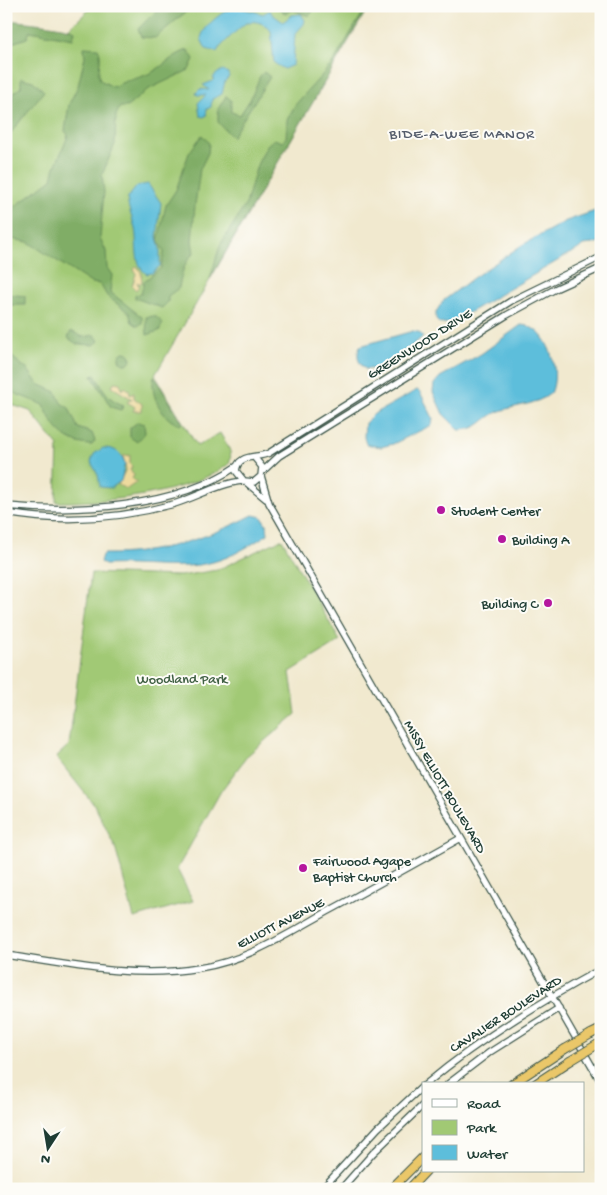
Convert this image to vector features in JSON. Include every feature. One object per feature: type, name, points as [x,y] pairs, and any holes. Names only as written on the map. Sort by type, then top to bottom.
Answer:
[{"type":"highway","points":[[515,1082],[565,1049],[601,1029]]},
{"type":"highway","points":[[537,1082],[599,1043]]},
{"type":"highway","points":[[391,1189],[422,1158]]},
{"type":"highway","points":[[409,1189],[425,1172]]},
{"type":"street","name":"GREENWOOD DRIVE","points":[[254,457],[269,453],[512,301],[601,257]]},
{"type":"street","name":"GREENWOOD DRIVE","points":[[262,474],[279,456],[507,315],[601,268]]},
{"type":"street","points":[[6,506],[66,509],[120,505],[185,490],[219,476],[237,466],[242,458],[254,457],[261,463],[262,474],[254,482],[228,484],[167,506],[110,517],[50,518],[6,513]]},
{"type":"street","points":[[237,466],[237,475],[245,482]]},
{"type":"street","name":"MISSY ELLIOTT BOULEVARD","points":[[262,474],[269,503],[601,1082]]},
{"type":"street","name":"MISSY ELLIOTT BOULEVARD","points":[[245,482],[269,503]]},
{"type":"street","name":"ELLIOTT AVENUE","points":[[6,955],[131,971],[177,971],[221,964],[247,955],[287,935],[460,838]]},
{"type":"street","name":"CAVALIER BOULEVARD","points":[[429,1082],[469,1050],[552,997],[601,969]]},
{"type":"street","name":"CAVALIER BOULEVARD","points":[[451,1082],[490,1052],[559,1008]]},
{"type":"street","points":[[322,1189],[378,1128],[422,1087]]},
{"type":"street","points":[[341,1189],[373,1154],[422,1106]]},
{"type":"green space","points":[[93,6],[368,6],[155,375],[197,446],[220,433],[230,451],[229,464],[192,483],[146,495],[98,501],[56,502],[58,446],[30,411],[6,403],[6,27],[63,34]]},
{"type":"green space","points":[[169,6],[193,6],[155,38],[141,37],[138,29],[154,13]]},
{"type":"green space","points":[[274,6],[317,6],[309,16],[293,10],[285,14],[280,8]]},
{"type":"green space","points":[[367,6],[369,6],[210,279],[220,245],[246,204],[257,165],[267,145],[274,139],[283,142],[286,138],[287,120],[295,105],[332,64]]},
{"type":"green space","points":[[6,20],[54,26],[75,31],[73,39],[30,31],[27,38],[6,45]]},
{"type":"green space","points":[[84,47],[98,48],[100,52],[100,80],[113,87],[149,74],[178,54],[188,50],[194,59],[189,70],[147,90],[127,107],[120,107],[116,115],[115,144],[102,175],[104,192],[100,238],[106,251],[107,268],[112,275],[110,292],[142,317],[142,323],[138,326],[132,322],[129,313],[107,296],[100,284],[91,283],[28,242],[6,238],[6,229],[14,207],[52,179],[68,135],[65,131],[69,104],[78,86],[85,57]]},
{"type":"green space","points":[[264,72],[270,77],[232,137],[218,122],[218,109],[226,96],[231,100],[231,112],[240,115],[251,98],[260,76]]},
{"type":"green space","points":[[21,78],[33,81],[44,91],[6,139],[13,94],[21,87]]},
{"type":"green space","points":[[202,135],[209,143],[208,153],[200,169],[195,205],[192,241],[194,253],[184,269],[179,288],[168,296],[168,302],[162,308],[135,298],[135,295],[141,294],[144,281],[161,268],[164,252],[158,240],[166,205],[176,190],[189,153]]},
{"type":"green space","points":[[6,294],[25,296],[25,305],[6,305]]},
{"type":"green space","points":[[155,316],[163,323],[159,331],[147,335],[146,317]]},
{"type":"green space","points":[[71,331],[83,337],[95,335],[99,341],[94,345],[77,344],[68,338]]},
{"type":"green space","points":[[6,352],[28,370],[38,384],[56,392],[61,403],[69,408],[78,428],[92,433],[95,441],[92,445],[75,442],[62,433],[51,421],[44,405],[6,390]]},
{"type":"green space","points":[[125,352],[131,358],[125,364],[119,358]]},
{"type":"green space","points":[[95,375],[110,397],[124,405],[121,410],[111,407],[92,376]]},
{"type":"green space","points":[[154,376],[182,423],[180,425],[168,418],[158,405],[153,391]]},
{"type":"green space","points":[[138,422],[144,424],[145,433],[137,442],[130,437],[130,428]]},
{"type":"green space","name":"Woodland Park","points":[[282,539],[340,641],[290,672],[296,714],[248,755],[221,791],[177,869],[193,901],[134,918],[115,847],[95,806],[56,757],[69,745],[91,573],[180,576],[217,570]]},
{"type":"sand","points":[[137,266],[141,272],[142,281],[140,284],[137,282],[139,286],[136,290],[132,286],[136,274],[134,269]]},
{"type":"sand","points":[[114,382],[120,383],[123,390],[125,387],[129,390],[130,395],[134,393],[134,398],[142,404],[142,411],[133,411],[135,407],[127,402],[132,399],[112,387]]},
{"type":"sand","points":[[130,455],[132,467],[130,470],[134,475],[132,479],[137,482],[127,489],[118,485],[126,469],[123,456]]},
{"type":"water","points":[[237,7],[263,14],[270,10],[272,14],[283,22],[292,15],[301,14],[305,20],[304,24],[295,34],[293,65],[284,69],[274,63],[271,31],[267,26],[256,22],[246,23],[217,52],[206,49],[201,39],[205,29],[221,14]]},
{"type":"water","points":[[222,70],[228,73],[229,77],[225,81],[222,94],[212,99],[211,107],[207,109],[206,116],[200,116],[198,103],[206,95],[197,95],[196,93],[200,89],[209,90],[203,85],[213,81],[214,76]]},
{"type":"water","points":[[148,184],[161,203],[157,237],[160,249],[160,266],[152,273],[147,274],[138,259],[135,229],[127,199],[137,186]]},
{"type":"water","points":[[601,209],[601,243],[583,245],[453,322],[440,324],[436,320],[436,312],[443,301],[522,245],[566,221]]},
{"type":"water","points":[[521,325],[531,327],[539,333],[550,352],[554,374],[554,384],[551,393],[540,400],[500,411],[477,426],[459,430],[443,414],[433,392],[434,384],[440,377],[481,354]]},
{"type":"water","points":[[413,331],[423,336],[387,363],[377,368],[365,369],[358,359],[360,346]]},
{"type":"water","points":[[417,390],[420,392],[433,418],[432,425],[393,444],[381,447],[366,444],[364,437],[365,423],[374,414]]},
{"type":"water","points":[[103,448],[117,451],[125,463],[121,481],[111,488],[100,487],[98,475],[91,462],[94,454]]},
{"type":"water","points":[[253,515],[262,517],[267,526],[268,534],[220,560],[201,565],[187,566],[105,565],[100,562],[102,555],[105,554],[143,552],[181,544],[218,531]]},
{"type":"place","name":"Student Center","points":[[441,510]]},
{"type":"place","name":"Building A","points":[[502,539]]},
{"type":"place","name":"Building C","points":[[548,603]]},
{"type":"place","name":"Fairwood Agape Baptist Church","points":[[303,868]]},
{"type":"district","name":"BIDE-A-WEE MANOR","points":[[462,133]]}]
